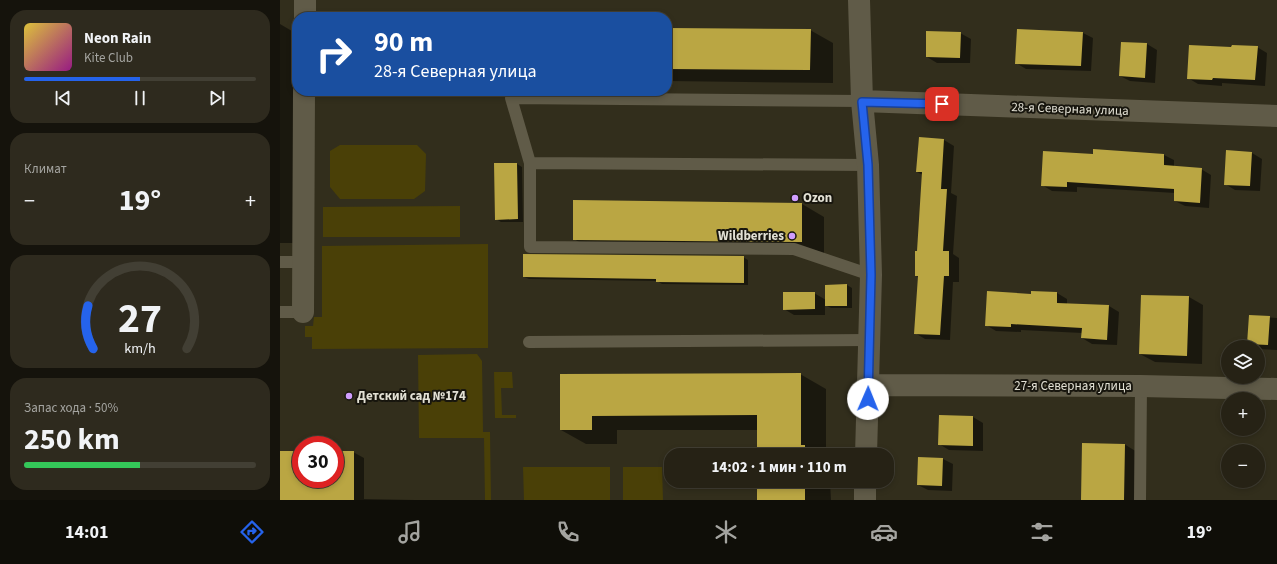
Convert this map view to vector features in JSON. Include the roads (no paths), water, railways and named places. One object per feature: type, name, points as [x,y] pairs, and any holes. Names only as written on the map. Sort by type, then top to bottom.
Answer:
[{"type":"street","points":[[305,0],[305,12]]},
{"type":"street","points":[[860,0],[862,102],[868,165],[871,275],[866,448]]},
{"type":"street","points":[[303,312],[304,96]]},
{"type":"street","name":"28-я Северная улица","points":[[862,102],[1277,116]]},
{"type":"street","name":"27-я Северная улица","points":[[868,385],[1141,386],[1277,389]]},
{"type":"street","points":[[865,488],[865,500]]},
{"type":"lane","points":[[862,102],[511,98],[530,163],[530,248],[794,249],[871,275]]},
{"type":"lane","points":[[530,163],[868,165]]},
{"type":"lane","points":[[280,262],[304,262]]},
{"type":"lane","points":[[280,312],[303,312]]},
{"type":"lane","points":[[529,342],[868,340]]},
{"type":"lane","points":[[1140,500],[1141,386]]},
{"type":"place","name":"Ozon","points":[[795,198]]},
{"type":"place","name":"Wildberries","points":[[792,236]]},
{"type":"place","name":"Детский сад №174","points":[[349,396]]}]
